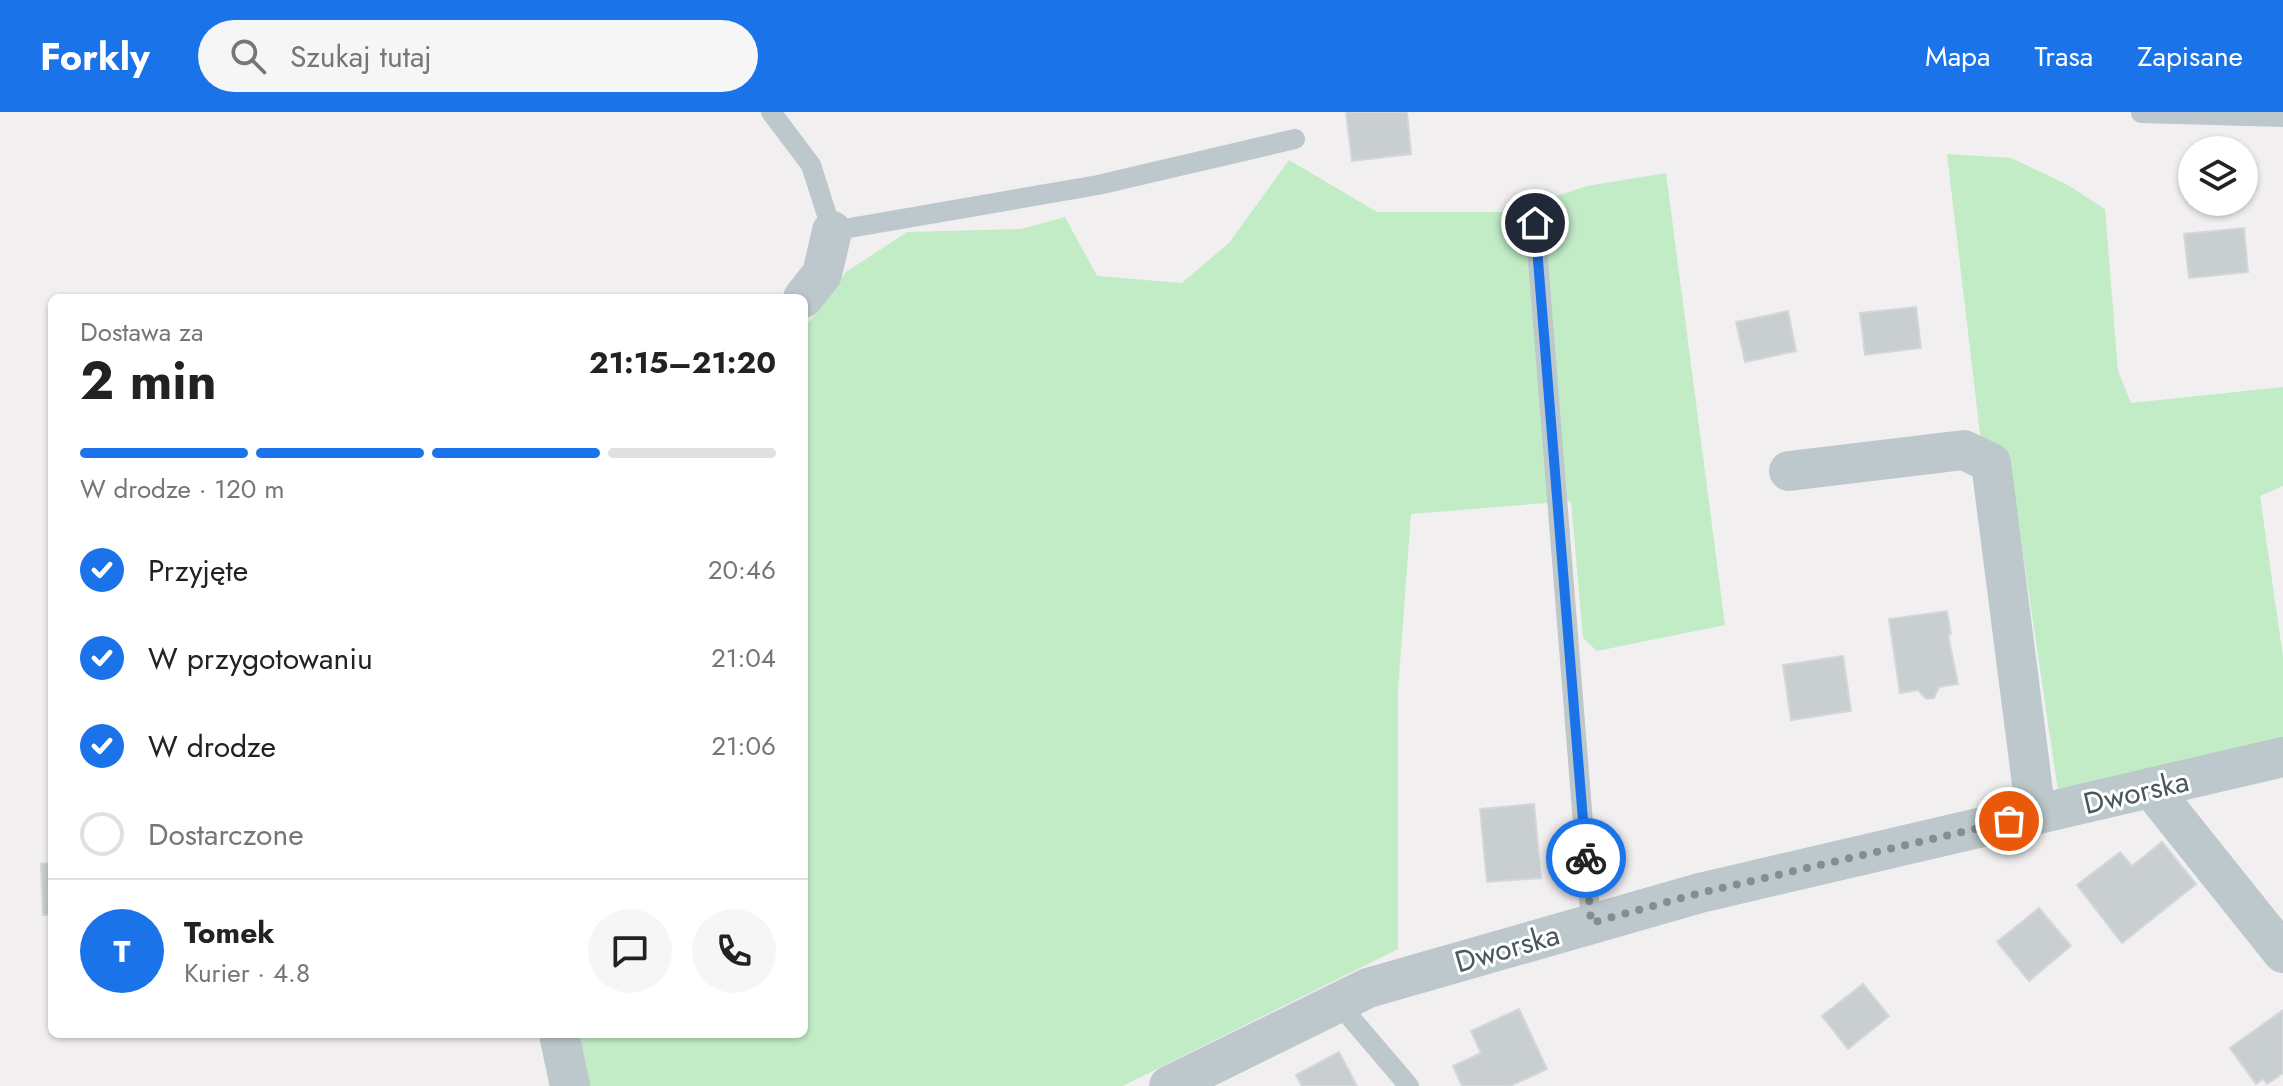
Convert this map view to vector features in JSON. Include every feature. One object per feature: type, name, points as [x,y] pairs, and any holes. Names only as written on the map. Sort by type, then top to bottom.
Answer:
[{"type":"street","points":[[806,294],[822,274],[832,231]]},
{"type":"street","points":[[1789,471],[1964,450],[1991,463],[2036,815]]},
{"type":"street","name":"Dworska","points":[[1169,1086],[1368,988],[1700,893],[2283,757]]},
{"type":"street","points":[[2151,788],[2283,953]]},
{"type":"street","points":[[560,1038],[570,1086]]},
{"type":"lane","points":[[771,112],[811,165],[832,231],[1098,185],[1295,139]]},
{"type":"lane","points":[[2141,113],[2283,117]]},
{"type":"lane","points":[[1535,223],[1591,923]]},
{"type":"lane","points":[[1338,1003],[1409,1086]]},
{"type":"green space","points":[[1947,154],[2011,158],[2066,184],[2105,209],[2118,371],[2131,403],[2283,387],[2283,486],[2260,496],[2283,657],[2283,740],[2059,798],[2009,459],[1981,442]]},
{"type":"green space","points":[[1289,160],[1377,212],[1508,212],[1587,186],[1666,173],[1725,625],[1597,651],[1583,638],[1571,501],[1411,514],[1398,691],[1398,949],[1123,1086],[579,1086],[570,1038],[808,1038],[808,324],[846,272],[907,232],[1021,229],[1065,217],[1097,276],[1182,283],[1229,243]]},
{"type":"building","points":[[1346,112],[1407,112],[1411,154],[1352,161]]},
{"type":"building","points":[[2244,228],[2248,272],[2189,278],[2184,234]]},
{"type":"building","points":[[1916,307],[1921,348],[1865,355],[1860,313]]},
{"type":"building","points":[[1788,311],[1796,351],[1745,362],[1736,322]]},
{"type":"building","points":[[1947,611],[1951,634],[1948,635],[1958,684],[1939,687],[1934,698],[1926,699],[1918,690],[1900,693],[1889,619]]},
{"type":"building","points":[[1843,656],[1851,711],[1791,720],[1783,665]]},
{"type":"building","points":[[1534,804],[1541,878],[1487,882],[1480,809]]},
{"type":"building","points":[[2162,842],[2196,884],[2122,943],[2077,885],[2120,852],[2132,866]]},
{"type":"building","points":[[48,863],[48,915],[43,915],[41,864]]},
{"type":"building","points":[[2039,908],[2071,946],[2029,981],[1997,942]]},
{"type":"building","points":[[1863,984],[1889,1016],[1848,1049],[1822,1016]]},
{"type":"building","points":[[1519,1009],[1547,1069],[1510,1086],[1462,1086],[1453,1066],[1481,1053],[1471,1031]]},
{"type":"building","points":[[2283,1010],[2283,1073],[2267,1084],[2263,1079],[2256,1084],[2230,1048]]},
{"type":"building","points":[[1339,1052],[1357,1086],[1302,1086],[1296,1075]]},
{"type":"way so far","points":[[1586,858],[1591,923],[1700,893],[2009,821]]},
{"type":"route","points":[[1535,223],[1586,858]]}]
